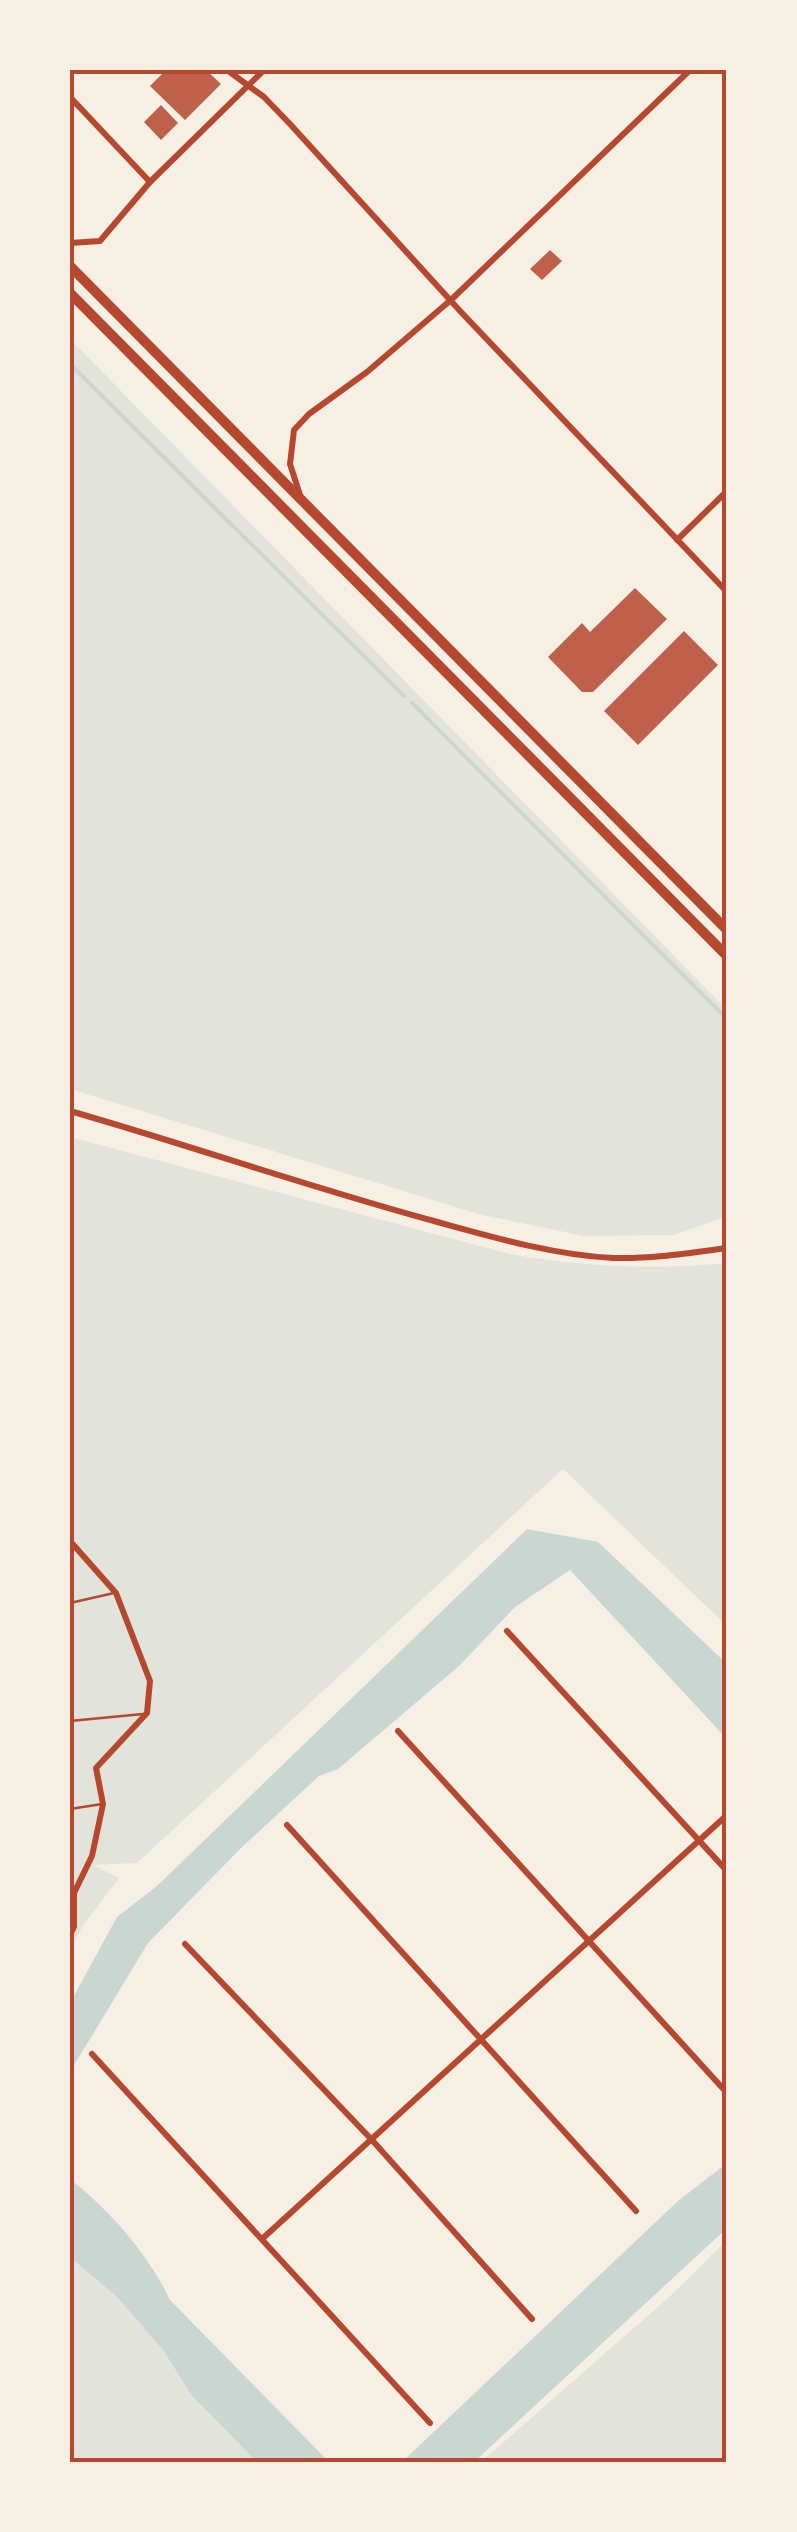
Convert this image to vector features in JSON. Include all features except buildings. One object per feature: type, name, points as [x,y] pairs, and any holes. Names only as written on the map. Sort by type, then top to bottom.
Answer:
[{"type":"highway","points":[[70,266],[727,930]]},
{"type":"highway","points":[[70,293],[727,956]]},
{"type":"street","points":[[228,70],[264,97],[290,124],[727,592]]},
{"type":"street","points":[[70,242],[100,241],[150,182],[264,70]]},
{"type":"street","points":[[301,498],[290,464],[294,430],[452,299],[690,70]]},
{"type":"street","points":[[70,97],[150,182]]},
{"type":"street","points":[[677,540],[727,491]]},
{"type":"street","points":[[70,1111],[294,1182],[507,1241],[612,1258],[672,1256],[727,1248]]},
{"type":"street","points":[[70,1541],[116,1593],[150,1682],[147,1713],[96,1768],[103,1804],[92,1856],[72,1893],[74,1927],[70,1935]]},
{"type":"street","points":[[507,1631],[727,1871]]},
{"type":"street","points":[[398,1731],[727,2093]]},
{"type":"street","points":[[262,2239],[727,1814]]},
{"type":"street","points":[[287,1825],[636,2210]]},
{"type":"street","points":[[184,1944],[372,2140],[532,2319]]},
{"type":"street","points":[[92,2054],[430,2423]]},
{"type":"lane","points":[[70,1602],[116,1593]]},
{"type":"lane","points":[[70,1720],[147,1713]]},
{"type":"lane","points":[[70,1808],[103,1804]]},
{"type":"shaded area","points":[[70,339],[727,1010],[727,1216],[674,1235],[584,1236],[482,1215],[70,1089]]},
{"type":"shaded area","points":[[70,1137],[510,1254],[618,1266],[727,1263],[727,1626],[563,1469],[137,1863],[93,1865],[119,1878],[82,1927],[70,1951]]},
{"type":"shaded area","points":[[527,1529],[598,1542],[727,1664],[727,1739],[570,1570],[515,1607],[459,1666],[338,1769],[319,1776],[241,1848],[148,1943],[70,2072],[70,2003],[117,1917],[157,1886]]},
{"type":"shaded area","points":[[727,2163],[727,2228],[474,2462],[402,2462],[678,2201]]},
{"type":"shaded area","points":[[70,2179],[127,2234],[170,2300],[329,2462],[257,2462],[192,2396],[163,2350],[117,2297],[70,2257]]},
{"type":"shaded area","points":[[727,2240],[727,2462],[481,2462],[667,2299]]},
{"type":"shaded area","points":[[70,2257],[117,2297],[163,2350],[192,2396],[257,2462],[70,2462]]},
{"type":"waterway","points":[[70,364],[404,696]]},
{"type":"waterway","points":[[412,703],[727,1019]]}]
